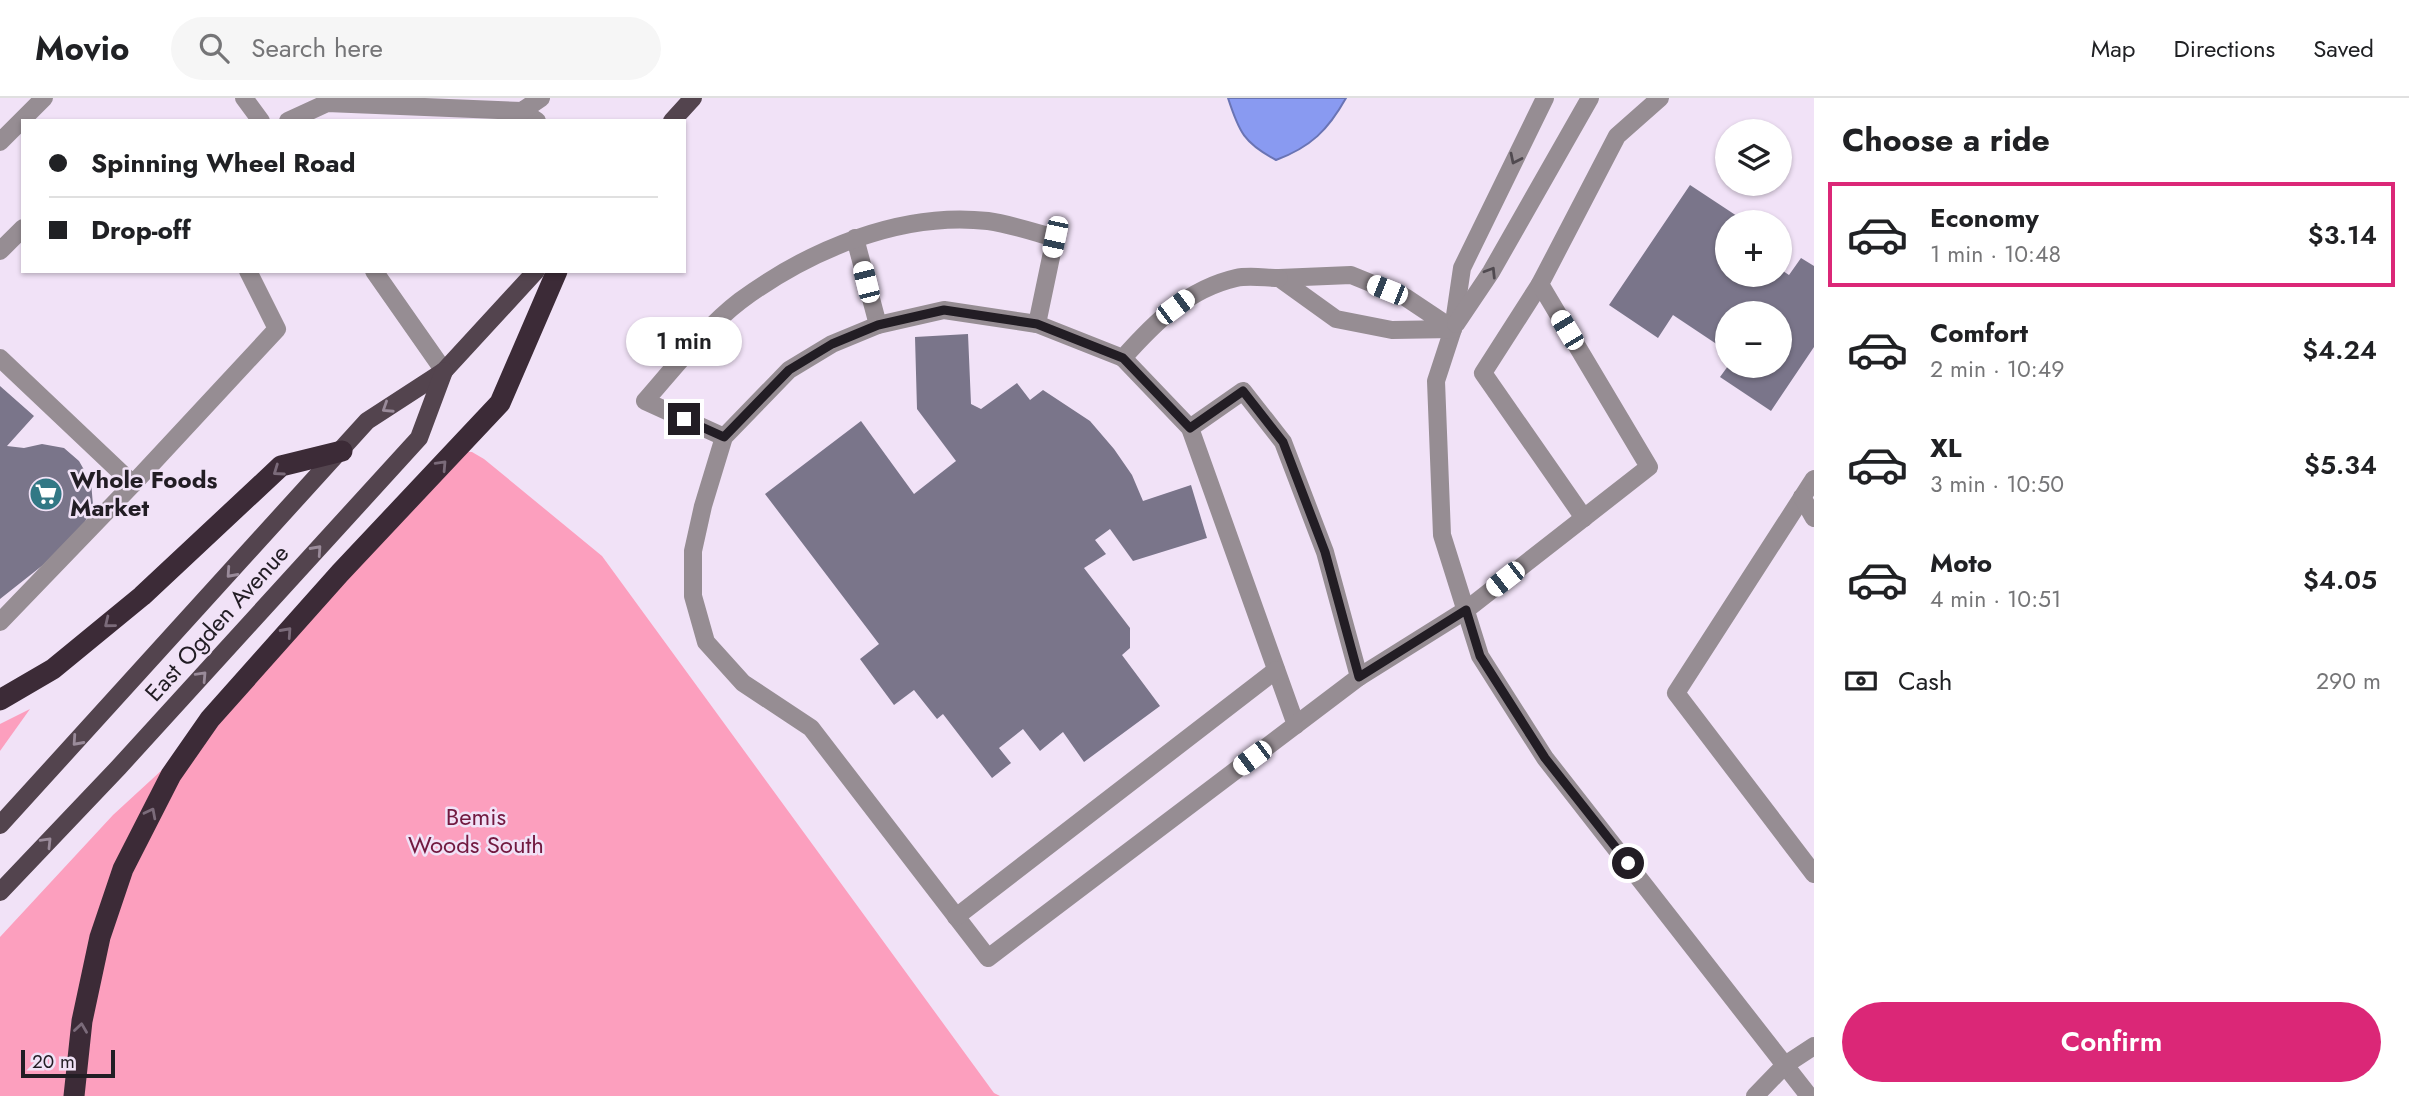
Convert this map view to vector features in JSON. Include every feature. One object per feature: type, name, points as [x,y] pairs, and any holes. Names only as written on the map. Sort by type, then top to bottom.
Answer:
[{"type":"highway","points":[[74,1096],[82,1021],[100,937],[123,869],[171,775],[210,719],[340,573],[500,403],[556,273]]},
{"type":"highway","points":[[0,700],[53,668],[142,596],[281,466],[342,451]]},
{"type":"main road","points":[[674,119],[693,98]]},
{"type":"main road","name":"East Ogden Avenue","points":[[0,825],[368,421],[444,371],[534,273]]},
{"type":"main road","name":"East Ogden Avenue","points":[[0,892],[119,767],[418,438],[444,371]]},
{"type":"street","points":[[23,119],[44,98]]},
{"type":"street","points":[[244,98],[260,119]]},
{"type":"street","points":[[292,119],[327,103],[530,116],[541,98]]},
{"type":"street","points":[[1545,98],[1462,268],[1453,329],[1436,381],[1442,535],[1480,656],[1545,758],[1809,1096]]},
{"type":"street","points":[[1453,329],[1492,272],[1590,98]]},
{"type":"street","points":[[1584,518],[1483,373],[1540,284],[1617,136],[1660,98]]},
{"type":"street","points":[[0,142],[21,121]]},
{"type":"street","points":[[724,437],[645,401],[692,347],[739,302],[788,270],[855,238],[941,220],[989,221],[1055,237],[1037,324]]},
{"type":"street","points":[[0,251],[21,230]]},
{"type":"street","points":[[855,238],[878,325]]},
{"type":"street","points":[[0,622],[277,329],[249,273]]},
{"type":"street","points":[[375,273],[444,371]]},
{"type":"street","points":[[1123,358],[1154,323],[1196,292],[1238,277],[1351,275],[1405,297],[1453,329]]},
{"type":"street","points":[[1279,278],[1336,319],[1392,330],[1453,329]]},
{"type":"street","points":[[1296,725],[1190,428],[1123,358],[1037,324],[944,310],[878,325],[832,344],[789,370],[724,437],[703,506],[694,551],[693,596],[706,642],[743,683],[811,728],[988,958],[1296,725],[1359,677],[1466,610],[1649,467],[1540,284]]},
{"type":"street","points":[[0,358],[133,484]]},
{"type":"street","points":[[1190,428],[1243,391],[1283,442],[1325,552],[1359,677]]},
{"type":"street","points":[[1814,479],[1676,693],[1814,873]]},
{"type":"street","points":[[1802,497],[1814,518]]},
{"type":"street","points":[[956,917],[1276,670]]},
{"type":"street","points":[[1755,1096],[1785,1065],[1814,1046]]},
{"type":"green space","name":"Bemis Woods South","points":[[457,451],[472,452],[484,459],[602,556],[994,1093],[1000,1096],[0,1096],[0,937],[113,815],[237,701]]},
{"type":"green space","points":[[30,709],[0,751],[0,724]]},
{"type":"water","points":[[1228,98],[1346,98],[1317,136],[1299,149],[1276,160],[1257,148],[1244,135]]},
{"type":"building","points":[[1690,185],[1728,210],[1715,210],[1715,287],[1792,287],[1792,271],[1801,258],[1814,266],[1814,347],[1771,411],[1722,378],[1792,378],[1792,301],[1715,301],[1715,343],[1673,315],[1658,338],[1609,305]]},
{"type":"building","points":[[968,334],[971,404],[981,409],[1017,383],[1030,400],[1043,390],[1090,421],[1132,475],[1143,501],[1191,485],[1207,538],[1133,561],[1110,529],[1095,540],[1106,554],[1084,568],[1130,628],[1130,648],[1122,655],[1160,706],[1084,762],[1063,732],[1040,751],[1023,729],[999,748],[1011,763],[992,778],[943,714],[937,719],[914,690],[894,705],[860,659],[879,644],[765,494],[861,421],[914,494],[956,461],[917,409],[915,337]]},
{"type":"building","name":"Whole Foods Market","points":[[0,386],[34,416],[7,446],[24,448],[42,444],[64,448],[79,461],[91,482],[93,505],[84,524],[43,565],[0,599]]},
{"type":"place","name":"Whole Foods Market","points":[[46,494]]},
{"type":"route","points":[[684,419],[724,437],[789,370],[832,344],[878,325],[944,310],[1037,324],[1123,358],[1190,428],[1243,391],[1283,442],[1325,552],[1359,677],[1466,610],[1480,656],[1545,758],[1628,863]]}]
